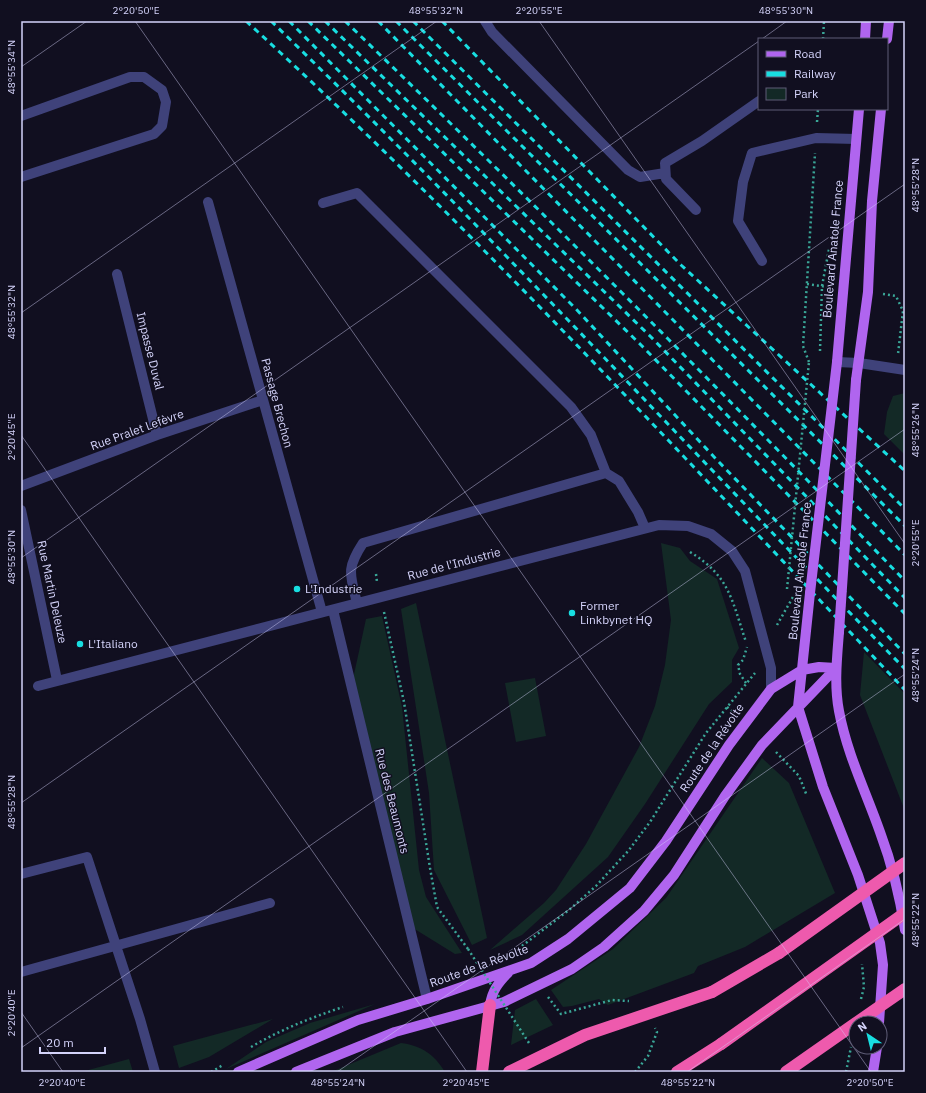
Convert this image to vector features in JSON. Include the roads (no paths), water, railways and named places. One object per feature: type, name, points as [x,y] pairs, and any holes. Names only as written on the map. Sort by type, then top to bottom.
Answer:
[{"type":"highway","points":[[508,1072],[586,1035],[712,992],[779,953],[905,863]]},
{"type":"highway","points":[[677,1072],[721,1044],[905,913]]},
{"type":"highway","points":[[868,1015],[905,989]]},
{"type":"highway","points":[[482,1072],[490,1005]]},
{"type":"highway","points":[[786,1072],[848,1029]]},
{"type":"main road","points":[[865,38],[866,21]]},
{"type":"main road","points":[[887,38],[889,21]]},
{"type":"main road","name":"Boulevard Anatole France","points":[[859,110],[837,362],[798,707],[823,787],[858,874],[877,930],[883,965],[880,1015]]},
{"type":"main road","points":[[880,110],[872,201],[868,292],[856,380],[836,668],[839,709],[848,751],[881,833],[900,899],[905,930]]},
{"type":"main road","points":[[802,670],[819,667],[836,668]]},
{"type":"main road","points":[[296,1072],[395,1032],[504,1002],[572,969],[604,947],[644,911],[674,875],[725,796],[766,741],[836,668]]},
{"type":"main road","name":"Route de la Révolte","points":[[238,1072],[358,1020],[427,999],[531,963],[568,939],[630,888],[666,841],[744,723],[770,689],[802,670]]},
{"type":"main road","points":[[490,1005],[492,994],[496,985],[508,972]]},
{"type":"main road","points":[[873,1072],[876,1055]]},
{"type":"street","points":[[485,21],[492,32],[628,170],[640,177],[665,173]]},
{"type":"street","points":[[21,116],[130,77],[144,77],[162,90],[166,102],[162,126],[154,134],[21,177]]},
{"type":"street","points":[[696,210],[666,179],[665,163],[702,141],[758,102]]},
{"type":"street","points":[[762,261],[738,221],[743,182],[752,153],[816,138],[856,139]]},
{"type":"street","points":[[323,203],[357,193],[571,407],[592,435],[606,473],[619,481],[638,512],[645,528]]},
{"type":"street","name":"Passage Brechon","points":[[208,202],[322,612]]},
{"type":"street","name":"Impasse Duval","points":[[117,274],[157,435]]},
{"type":"street","points":[[837,362],[859,363],[901,369]]},
{"type":"street","name":"Rue Pralet Lefèvre","points":[[21,486],[157,435],[263,400]]},
{"type":"street","points":[[357,603],[350,572],[353,559],[363,543],[606,473]]},
{"type":"street","name":"Rue Martin Deleuze","points":[[21,510],[58,680]]},
{"type":"street","name":"Rue de l'Industrie","points":[[38,686],[659,525],[688,526],[711,534],[732,552],[745,571],[772,668],[770,689]]},
{"type":"street","name":"Rue des Beaumonts","points":[[333,610],[427,999]]},
{"type":"street","points":[[21,874],[86,857],[140,1019],[155,1072]]},
{"type":"street","points":[[21,972],[270,903]]},
{"type":"railway","points":[[246,21],[332,101],[499,266],[662,434],[905,690]]},
{"type":"railway","points":[[271,21],[352,100],[512,262],[905,669]]},
{"type":"railway","points":[[289,21],[576,309],[716,459],[905,654]]},
{"type":"railway","points":[[308,21],[642,346],[905,614]]},
{"type":"railway","points":[[325,21],[651,337],[905,598]]},
{"type":"railway","points":[[345,21],[628,298],[905,581]]},
{"type":"railway","points":[[378,21],[905,555]]},
{"type":"railway","points":[[396,21],[905,526]]},
{"type":"railway","points":[[413,21],[905,509]]},
{"type":"railway","points":[[442,21],[681,265],[905,471]]},
{"type":"place","name":"L'Industrie","points":[[297,589]]},
{"type":"place","name":"Former Linkbynet HQ","points":[[572,613]]},
{"type":"place","name":"L'Italiano","points":[[80,644]]}]
